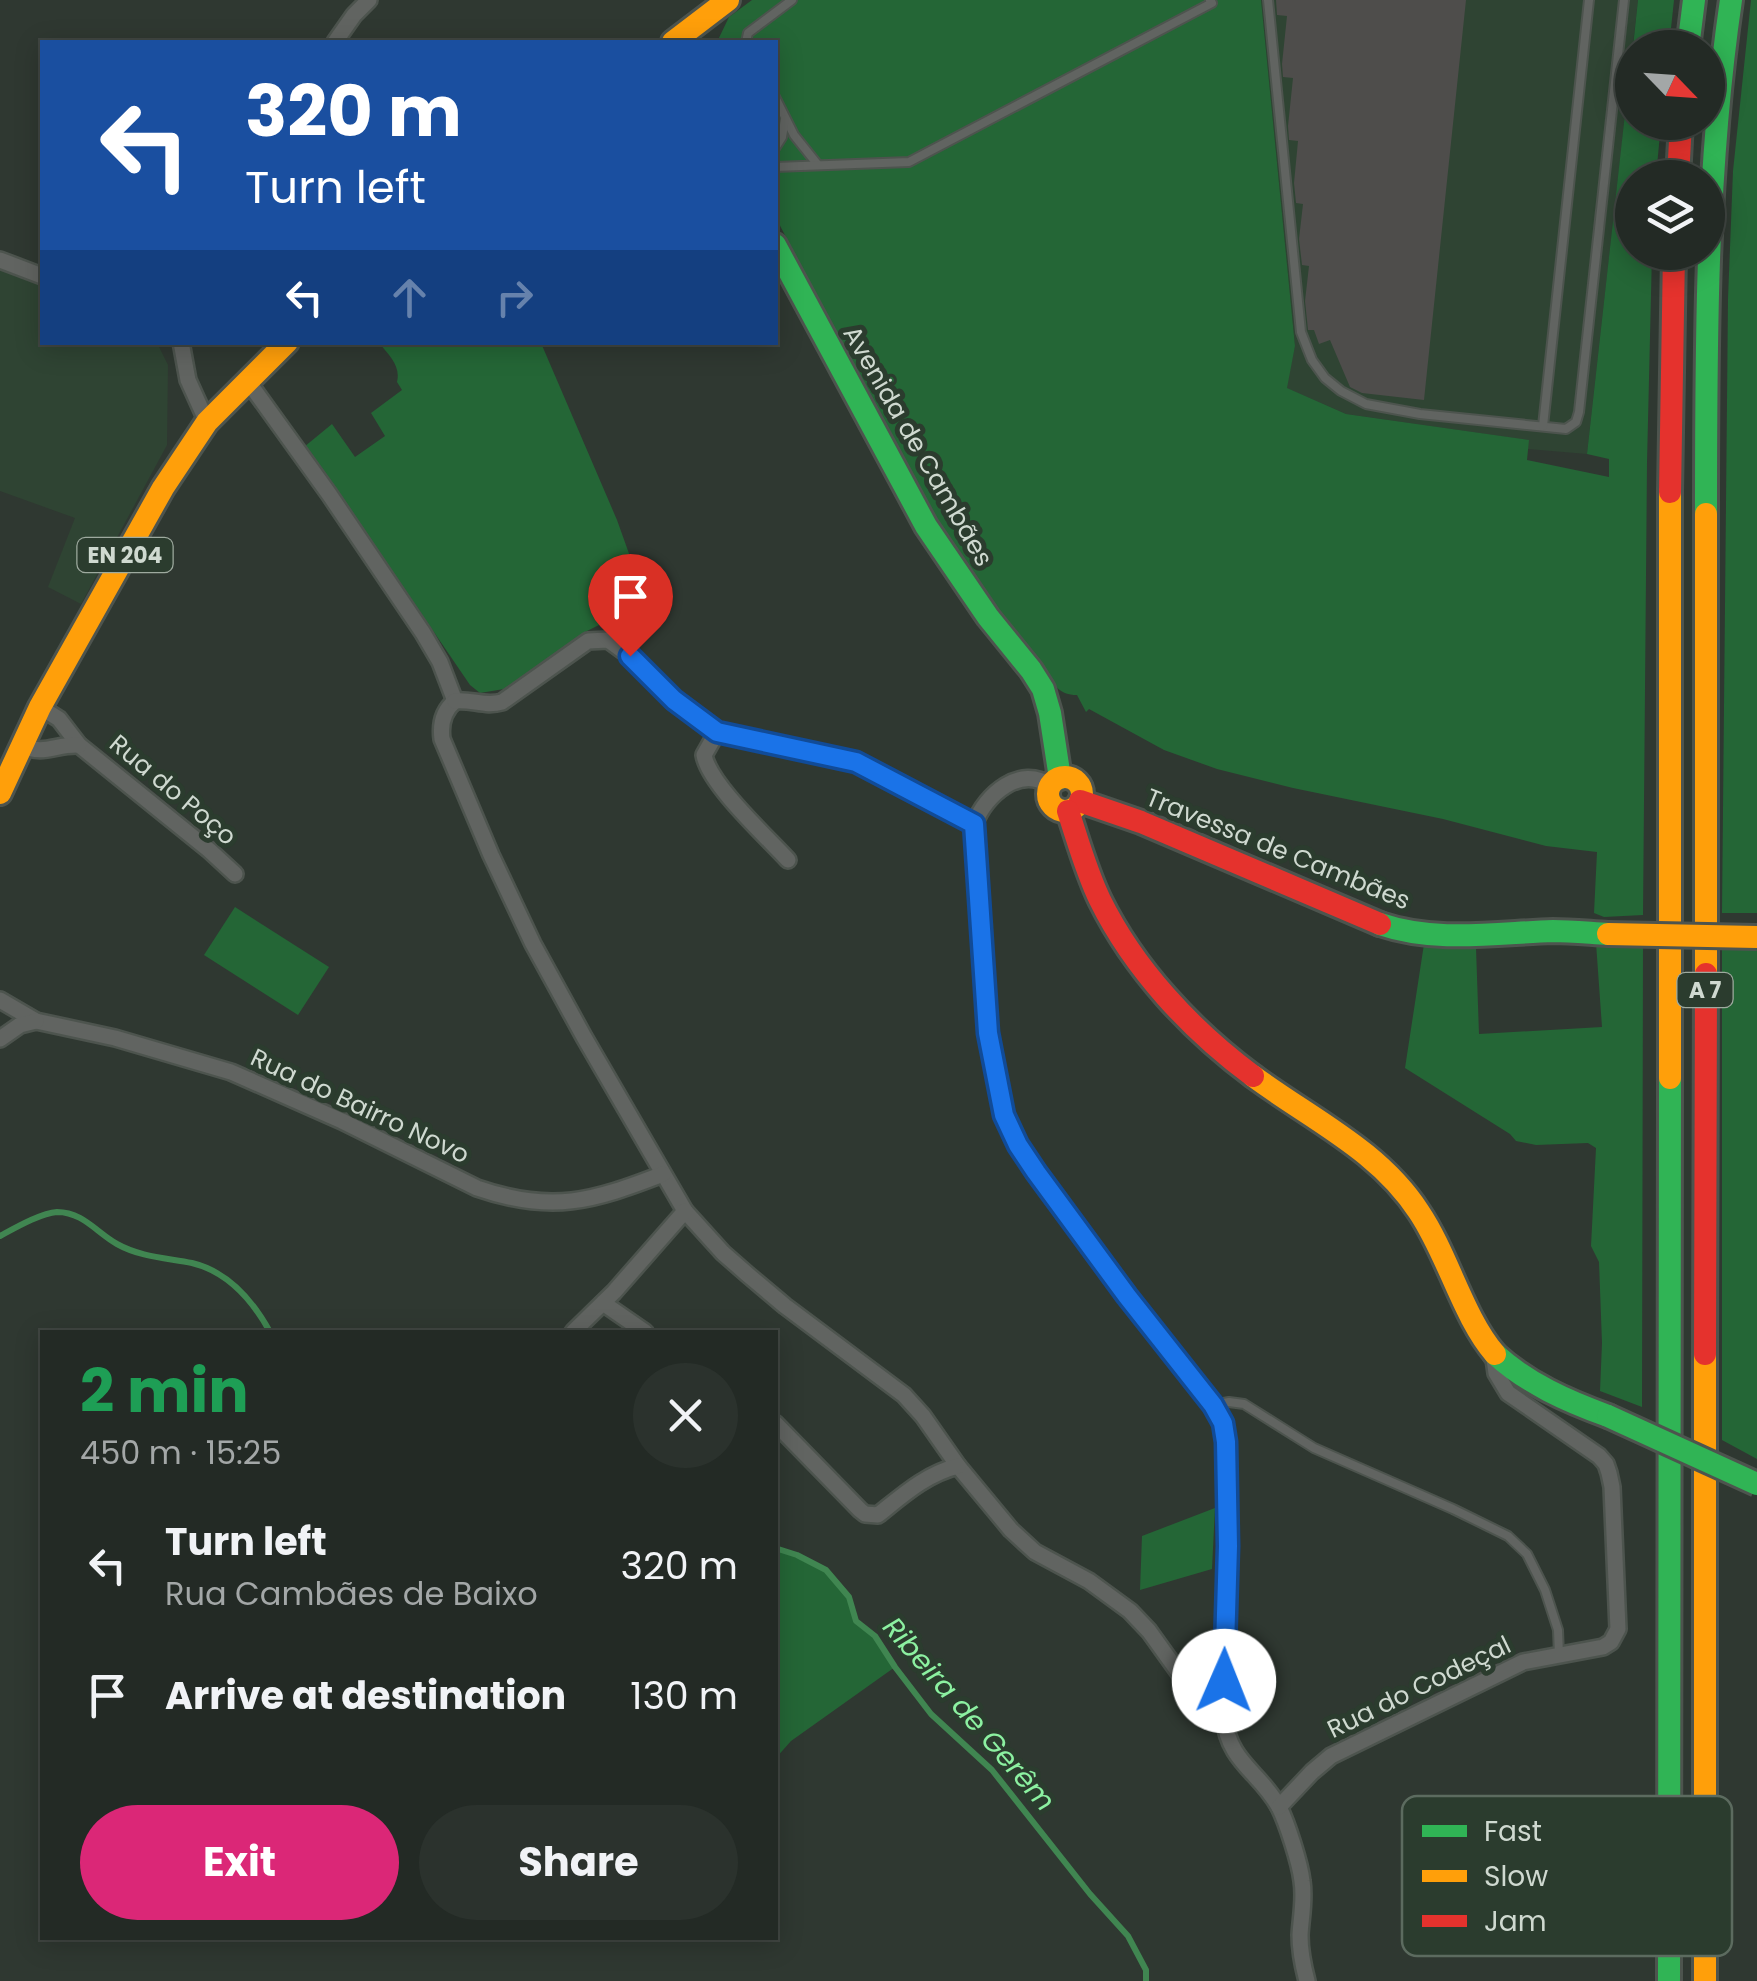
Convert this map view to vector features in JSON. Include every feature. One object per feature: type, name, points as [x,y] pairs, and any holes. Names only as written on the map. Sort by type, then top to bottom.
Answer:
[{"type":"main road","points":[[684,39],[703,8],[728,0]]},
{"type":"main road","points":[[1690,30],[1694,0]]},
{"type":"main road","name":"A 7","points":[[1705,1796],[1706,312],[1720,74],[1731,0]]},
{"type":"main road","name":"Avenida de Cambães","points":[[778,251],[926,526],[1042,689],[1050,713],[1055,782]]},
{"type":"main road","name":"A 7","points":[[1669,1796],[1669,480],[1674,270]]},
{"type":"main road","name":"EN 204","points":[[0,793],[12,751],[162,488],[207,422],[284,345]]},
{"type":"main road","points":[[1055,782],[1071,778],[1080,785],[1082,796],[1074,806],[1080,853],[1101,902],[1138,965],[1192,1025],[1225,1054],[1394,1179],[1424,1219],[1494,1352],[1534,1382],[1574,1404],[1757,1484]]},
{"type":"main road","name":"Travessa de Cambães","points":[[1074,806],[1141,822],[1358,916],[1402,931],[1451,936],[1557,931],[1757,937]]},
{"type":"main road","name":"A 7","points":[[1669,1956],[1669,1981]]},
{"type":"main road","name":"A 7","points":[[1705,1956],[1705,1981]]},
{"type":"street","points":[[336,40],[369,0]]},
{"type":"street","points":[[0,260],[40,275]]},
{"type":"street","points":[[182,345],[188,380],[207,422]]},
{"type":"street","points":[[247,380],[423,634],[440,662],[456,702]]},
{"type":"street","points":[[974,824],[856,762],[717,732],[674,700],[608,640],[588,641],[502,702],[456,702],[442,719],[440,728],[491,855],[533,944],[685,1211],[747,1274],[914,1405],[1011,1530],[1036,1552],[1112,1596],[1149,1630],[1188,1684],[1224,1716]]},
{"type":"street","name":"Rua do Poço","points":[[40,707],[59,719],[79,746],[235,874]]},
{"type":"street","points":[[717,732],[704,760],[722,788],[788,860]]},
{"type":"street","name":"Rua do Poço","points":[[12,751],[79,746]]},
{"type":"street","points":[[1055,782],[1034,778],[1009,784],[983,804],[974,824],[988,1033],[1004,1115],[1036,1172],[1223,1423],[1228,1546],[1224,1716],[1229,1743],[1279,1807],[1303,1882],[1300,1938],[1307,1981]]},
{"type":"street","name":"Rua do Bairro Novo","points":[[0,1000],[36,1021],[115,1038],[231,1072],[499,1196],[547,1203],[572,1202],[598,1198],[663,1174]]},
{"type":"street","points":[[0,1039],[20,1024],[36,1021]]},
{"type":"street","points":[[575,1330],[685,1211]]},
{"type":"street","points":[[603,1303],[643,1330]]},
{"type":"street","name":"Rua do Codeçal","points":[[1279,1807],[1332,1756],[1522,1662],[1602,1647],[1611,1642],[1618,1629],[1610,1473],[1599,1456],[1508,1393],[1496,1373],[1494,1352]]},
{"type":"street","points":[[778,1426],[860,1510],[872,1516],[941,1470],[958,1466]]},
{"type":"lane","points":[[746,40],[748,33],[792,0]]},
{"type":"lane","points":[[778,167],[908,162],[1212,3],[1210,0]]},
{"type":"lane","points":[[1268,0],[1301,332],[1324,378],[1366,404],[1420,414],[1566,429],[1572,427],[1579,412],[1624,0]]},
{"type":"lane","points":[[1543,426],[1590,0]]},
{"type":"lane","points":[[778,104],[818,165]]},
{"type":"lane","points":[[778,143],[785,119]]},
{"type":"lane","points":[[1213,1405],[1244,1404],[1314,1448],[1508,1536],[1527,1554],[1545,1590],[1558,1630],[1559,1655]]},
{"type":"shaded area","points":[[1261,0],[1638,0],[1635,30],[1615,30],[1615,140],[1622,140],[1620,160],[1615,160],[1615,205],[1587,454],[1528,449],[1528,440],[1346,414],[1286,388],[1295,346]]},
{"type":"shaded area","points":[[0,259],[40,274],[40,345],[158,345],[168,365],[167,445],[81,604],[48,587],[75,518],[0,491]]},
{"type":"green space","points":[[752,0],[1261,0],[1295,346],[1287,388],[1346,414],[1529,440],[1527,460],[1609,477],[1609,459],[1587,454],[1615,203],[1615,270],[1652,270],[1643,915],[1604,917],[1594,913],[1597,852],[1546,846],[1217,769],[1164,750],[1089,709],[1086,712],[1077,695],[1058,688],[952,547],[926,506],[778,222],[778,40],[718,40],[729,17]]},
{"type":"green space","points":[[1638,0],[1674,0],[1671,30],[1635,30]]},
{"type":"green space","points":[[1751,0],[1757,0],[1757,913],[1722,913],[1728,299],[1733,171]]},
{"type":"green space","points":[[1622,140],[1659,140],[1658,160],[1620,160]]},
{"type":"green space","points":[[381,345],[542,345],[617,520],[642,590],[603,623],[504,689],[480,693],[470,685],[304,447],[332,424],[355,457],[385,436],[371,413],[402,390],[390,356]]},
{"type":"green space","points":[[235,907],[329,967],[298,1015],[204,955]]},
{"type":"green space","points":[[1643,940],[1642,1407],[1600,1391],[1599,1262],[1591,1246],[1596,1148],[1588,1143],[1536,1145],[1516,1141],[1405,1068],[1424,944],[1476,948],[1479,1034],[1602,1027],[1596,943]]},
{"type":"green space","points":[[1722,946],[1757,948],[1757,1459],[1722,1440]]},
{"type":"green space","points":[[1215,1508],[1212,1569],[1140,1590],[1142,1536]]},
{"type":"green space","points":[[778,1549],[826,1570],[849,1597],[856,1621],[875,1636],[895,1667],[791,1741],[778,1756]]},
{"type":"building","points":[[1276,0],[1466,0],[1424,400],[1362,393],[1350,387],[1330,340],[1319,344],[1314,330],[1308,330],[1305,301],[1309,266],[1302,265],[1299,239],[1303,204],[1296,203],[1294,183],[1298,141],[1289,140],[1288,126],[1293,78],[1283,77],[1282,64],[1287,16],[1277,15]]},
{"type":"waterway","name":"Ribeira de Gerêm","points":[[0,1236],[51,1213],[75,1215],[126,1248],[192,1263],[217,1273],[248,1299],[269,1330]]},
{"type":"waterway","name":"Ribeira de Gerêm","points":[[778,1549],[826,1570],[849,1597],[856,1621],[875,1636],[931,1714],[992,1770],[1128,1936],[1146,1970],[1146,1981]]},
{"type":"traffic: fast","points":[[1690,30],[1694,0]]},
{"type":"traffic: fast","points":[[1706,514],[1712,192],[1731,0]]},
{"type":"traffic: fast","points":[[778,251],[926,526],[1043,689],[1060,778]]},
{"type":"traffic: fast","points":[[1380,924],[1444,935],[1553,931],[1608,934]]},
{"type":"traffic: fast","points":[[1669,1796],[1670,1078]]},
{"type":"traffic: fast","points":[[1495,1354],[1548,1391],[1608,1416]]},
{"type":"traffic: fast","points":[[1608,1416],[1757,1484]]},
{"type":"traffic: fast","points":[[1669,1956],[1669,1981]]},
{"type":"traffic: slow","points":[[676,40],[728,0]]},
{"type":"traffic: slow","points":[[0,793],[40,707],[163,488],[207,422],[284,345]]},
{"type":"traffic: slow","points":[[1670,492],[1670,1078]]},
{"type":"traffic: slow","points":[[1706,514],[1706,974]]},
{"type":"traffic: slow","points":[[1065,777],[1077,782],[1082,794],[1077,806],[1065,811],[1053,806],[1048,794],[1053,782],[1065,777]]},
{"type":"traffic: slow","points":[[1608,934],[1757,937]]},
{"type":"traffic: slow","points":[[1253,1076],[1343,1137],[1403,1190],[1429,1229],[1474,1322],[1495,1354]]},
{"type":"traffic: slow","points":[[1705,1354],[1705,1796]]},
{"type":"traffic: slow","points":[[1705,1956],[1705,1981]]},
{"type":"traffic: jam","points":[[1679,160],[1680,140]]},
{"type":"traffic: jam","points":[[1670,492],[1674,270]]},
{"type":"traffic: jam","points":[[1080,801],[1141,822],[1380,924]]},
{"type":"traffic: jam","points":[[1068,811],[1095,889],[1130,950],[1186,1018],[1253,1076]]},
{"type":"traffic: jam","points":[[1705,1354],[1706,974]]},
{"type":"route","points":[[630,656],[674,700],[717,732],[856,762],[974,824],[988,1033],[1004,1115],[1036,1172],[1223,1423],[1228,1546],[1224,1681]]}]
